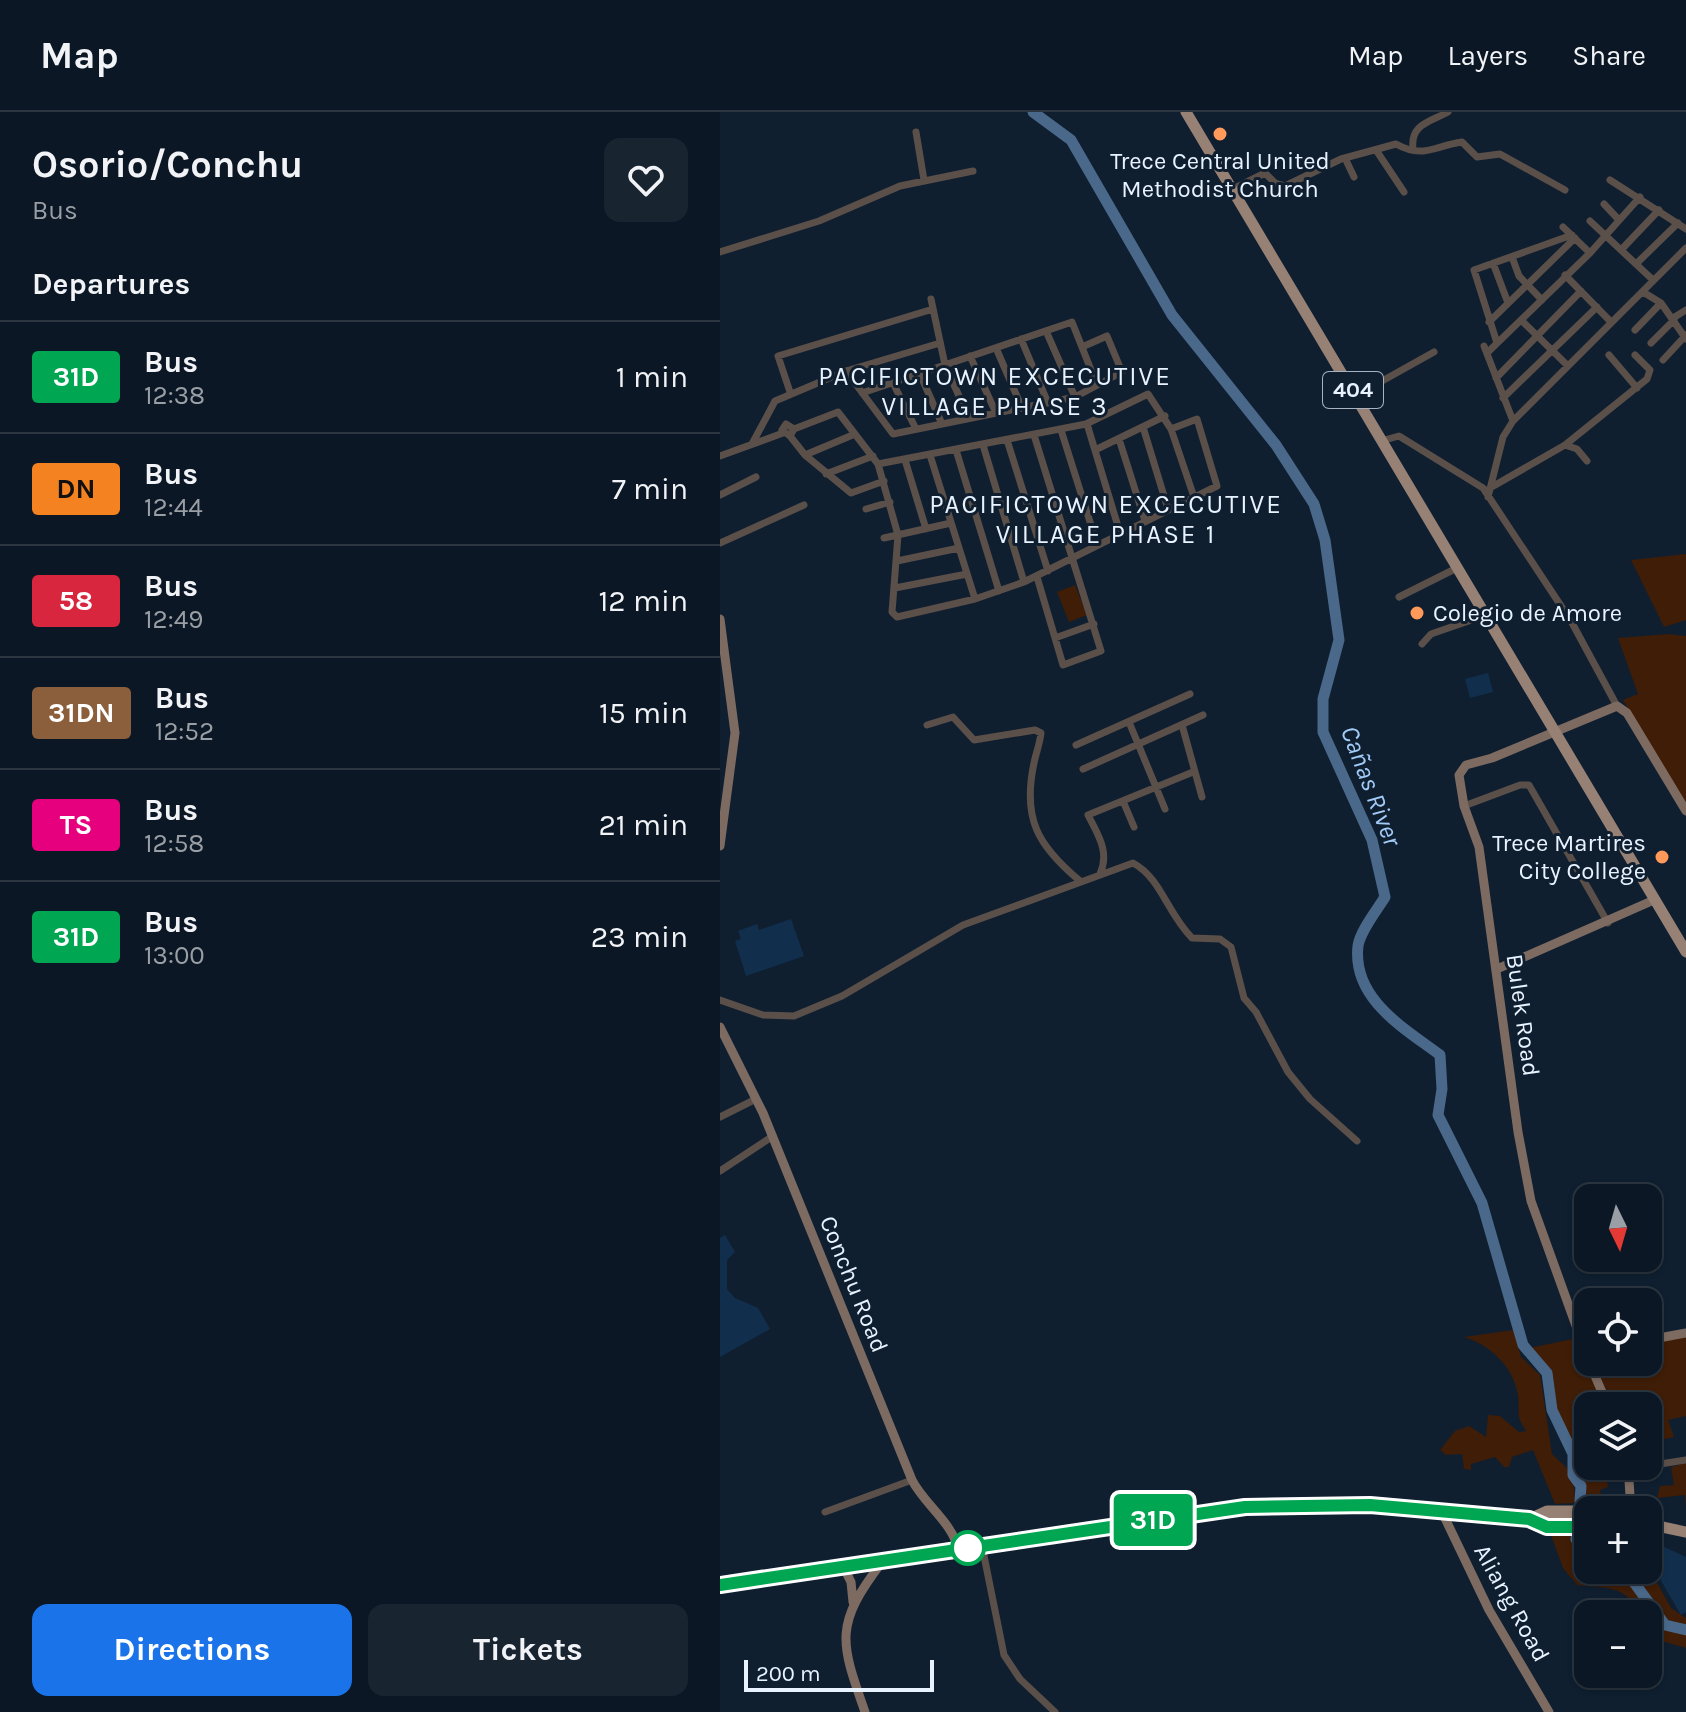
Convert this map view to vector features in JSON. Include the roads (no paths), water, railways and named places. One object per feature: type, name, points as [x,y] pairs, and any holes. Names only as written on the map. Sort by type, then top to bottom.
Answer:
[{"type":"main road","name":"404","points":[[1186,112],[1357,395],[1455,569],[1686,952]]},
{"type":"main road","points":[[720,619],[735,733],[720,846]]},
{"type":"main road","points":[[1552,731],[1617,706],[1636,725],[1686,811]]},
{"type":"main road","name":"Bulek Road","points":[[1552,731],[1463,766],[1459,775],[1464,806],[1479,847],[1518,1132],[1531,1201],[1574,1319]]},
{"type":"main road","points":[[1497,969],[1608,923],[1654,900]]},
{"type":"main road","name":"Conchu Road","points":[[720,1027],[773,1136],[912,1480],[923,1499],[956,1538],[958,1550]]},
{"type":"main road","points":[[1662,1337],[1686,1333]]},
{"type":"main road","points":[[720,1585],[1245,1507],[1356,1505],[1529,1519],[1574,1519]]},
{"type":"main road","name":"Aliang Road","points":[[1442,1512],[1486,1603],[1549,1712]]},
{"type":"main road","points":[[1547,1519],[1574,1514]]},
{"type":"main road","points":[[1547,1519],[1574,1524]]},
{"type":"main road","points":[[1662,1528],[1686,1532]]},
{"type":"main road","points":[[1672,1530],[1686,1540]]},
{"type":"main road","points":[[853,1602],[882,1562]]},
{"type":"main road","points":[[844,1568],[851,1582],[853,1602],[845,1643],[865,1712]]},
{"type":"street","points":[[1413,149],[1412,136],[1416,128],[1448,112]]},
{"type":"street","points":[[916,132],[924,180]]},
{"type":"street","points":[[1233,189],[1265,173],[1275,183],[1285,186],[1345,158],[1396,144],[1404,150],[1426,153],[1462,142],[1477,157],[1500,154],[1565,190]]},
{"type":"street","points":[[1376,150],[1404,192]]},
{"type":"street","points":[[1345,158],[1354,177]]},
{"type":"street","points":[[720,252],[819,221],[900,186],[973,171]]},
{"type":"street","points":[[1610,180],[1686,229]]},
{"type":"street","points":[[1513,421],[1485,349],[1497,343],[1590,253],[1640,197]]},
{"type":"street","points":[[1604,204],[1619,220]]},
{"type":"street","points":[[1621,250],[1659,210]]},
{"type":"street","points":[[1590,221],[1653,280]]},
{"type":"street","points":[[1636,264],[1678,223]]},
{"type":"street","points":[[1563,227],[1590,253]]},
{"type":"street","points":[[1497,343],[1474,270],[1573,236]]},
{"type":"street","points":[[1489,322],[1573,236]]},
{"type":"street","points":[[1489,493],[1503,437],[1513,421],[1686,248]]},
{"type":"street","points":[[1512,257],[1526,285],[1542,300]]},
{"type":"street","points":[[1493,263],[1508,303]]},
{"type":"street","points":[[1565,275],[1611,322]]},
{"type":"street","points":[[1496,378],[1581,291]]},
{"type":"street","points":[[1643,292],[1661,303],[1685,337],[1663,360]]},
{"type":"street","points":[[931,299],[945,365],[969,418]]},
{"type":"street","points":[[1635,330],[1661,303]]},
{"type":"street","points":[[1503,398],[1597,307]]},
{"type":"street","points":[[790,392],[778,356],[933,309]]},
{"type":"street","points":[[1651,343],[1686,310]]},
{"type":"street","points":[[1521,320],[1568,366]]},
{"type":"street","points":[[862,393],[1072,322],[1097,385]]},
{"type":"street","points":[[1046,331],[1075,397]]},
{"type":"street","points":[[846,371],[893,434],[1075,397],[1122,372],[1107,336],[1082,347]]},
{"type":"street","points":[[1021,339],[1048,403]]},
{"type":"street","points":[[752,444],[775,401],[790,392],[846,371],[940,343]]},
{"type":"street","points":[[996,348],[1022,408]]},
{"type":"street","points":[[1357,395],[1434,352]]},
{"type":"street","points":[[1609,355],[1637,388]]},
{"type":"street","points":[[1489,493],[1565,445],[1637,388],[1651,373],[1635,355]]},
{"type":"street","points":[[970,356],[996,413]]},
{"type":"street","points":[[920,374],[942,424]]},
{"type":"street","points":[[893,383],[916,429]]},
{"type":"street","points":[[878,464],[1087,424],[1148,394],[1171,429],[1194,497]]},
{"type":"street","points":[[720,456],[838,412],[878,464],[890,502],[898,535],[894,618],[975,599],[1037,577],[1217,486],[1197,419],[1171,429]]},
{"type":"street","points":[[1095,450],[1165,416]]},
{"type":"street","points":[[1087,424],[1120,533]]},
{"type":"street","points":[[1143,427],[1168,509]]},
{"type":"street","points":[[1061,430],[1097,544]]},
{"type":"street","points":[[789,432],[805,455],[851,493],[884,481]]},
{"type":"street","points":[[805,455],[855,434]]},
{"type":"street","points":[[1034,435],[1102,648],[1066,665],[1062,664],[1037,577]]},
{"type":"street","points":[[1381,441],[1399,436],[1473,480],[1489,493],[1571,621],[1617,706]]},
{"type":"street","points":[[1119,439],[1145,521]]},
{"type":"street","points":[[1007,440],[1048,571]]},
{"type":"street","points":[[983,445],[1024,582]]},
{"type":"street","points":[[1565,445],[1577,449],[1587,461]]},
{"type":"street","points":[[956,450],[999,591]]},
{"type":"street","points":[[930,455],[975,599]]},
{"type":"street","points":[[826,474],[873,456]]},
{"type":"street","points":[[905,460],[926,529]]},
{"type":"street","points":[[720,495],[756,477]]},
{"type":"street","points":[[866,509],[890,502]]},
{"type":"street","points":[[720,543],[804,505]]},
{"type":"street","points":[[884,538],[951,523]]},
{"type":"street","points":[[897,561],[959,548]]},
{"type":"street","points":[[1399,597],[1455,569]]},
{"type":"street","points":[[895,588],[967,574]]},
{"type":"street","points":[[1422,644],[1431,634],[1483,616]]},
{"type":"street","points":[[1055,638],[1094,624]]},
{"type":"street","points":[[1076,745],[1190,694]]},
{"type":"street","points":[[1083,769],[1203,715]]},
{"type":"street","points":[[927,725],[953,717],[974,740],[1028,731],[1041,733],[1028,797],[1030,813],[1049,851],[1080,881]]},
{"type":"street","points":[[1129,722],[1165,809]]},
{"type":"street","points":[[1182,725],[1202,797]]},
{"type":"street","points":[[1100,874],[1105,864],[1104,850],[1088,815],[1193,772]]},
{"type":"street","points":[[1464,806],[1520,785],[1529,785],[1608,923]]},
{"type":"street","points":[[1123,801],[1134,827]]},
{"type":"street","points":[[720,1000],[763,1015],[779,1018],[794,1016],[842,996],[963,925],[1128,863],[1152,874],[1174,920],[1192,938],[1215,938],[1227,942],[1235,957],[1244,998],[1256,1012],[1288,1072],[1310,1099],[1357,1141]]},
{"type":"street","points":[[720,1117],[756,1099]]},
{"type":"street","points":[[720,1171],[773,1136]]},
{"type":"street","points":[[1662,1463],[1686,1460]]},
{"type":"street","points":[[825,1512],[912,1480]]},
{"type":"street","points":[[982,1546],[1004,1655],[1020,1679],[1055,1712]]},
{"type":"waterway","name":"Cañas River","points":[[1033,112],[1071,140],[1172,315],[1276,445],[1314,504],[1325,540],[1339,640],[1323,699],[1323,732],[1372,840],[1385,897],[1359,940],[1358,965],[1363,982],[1383,1010],[1440,1055],[1442,1089],[1438,1115],[1482,1203],[1523,1345],[1547,1373],[1552,1410],[1573,1454],[1573,1475],[1581,1486],[1580,1496]]},
{"type":"waterway","name":"Cañas River","points":[[1635,1584],[1665,1625],[1686,1630]]},
{"type":"place","name":"Trece Central United Methodist Church","points":[[1220,134]]},
{"type":"place","name":"Colegio de Amore","points":[[1417,613]]},
{"type":"place","name":"Trece Martires City College","points":[[1662,857]]},
{"type":"district","name":"PACIFICTOWN EXCECUTIVE VILLAGE PHASE 3","points":[[995,391]]},
{"type":"district","name":"PACIFICTOWN EXCECUTIVE VILLAGE PHASE 1","points":[[1106,519]]}]
